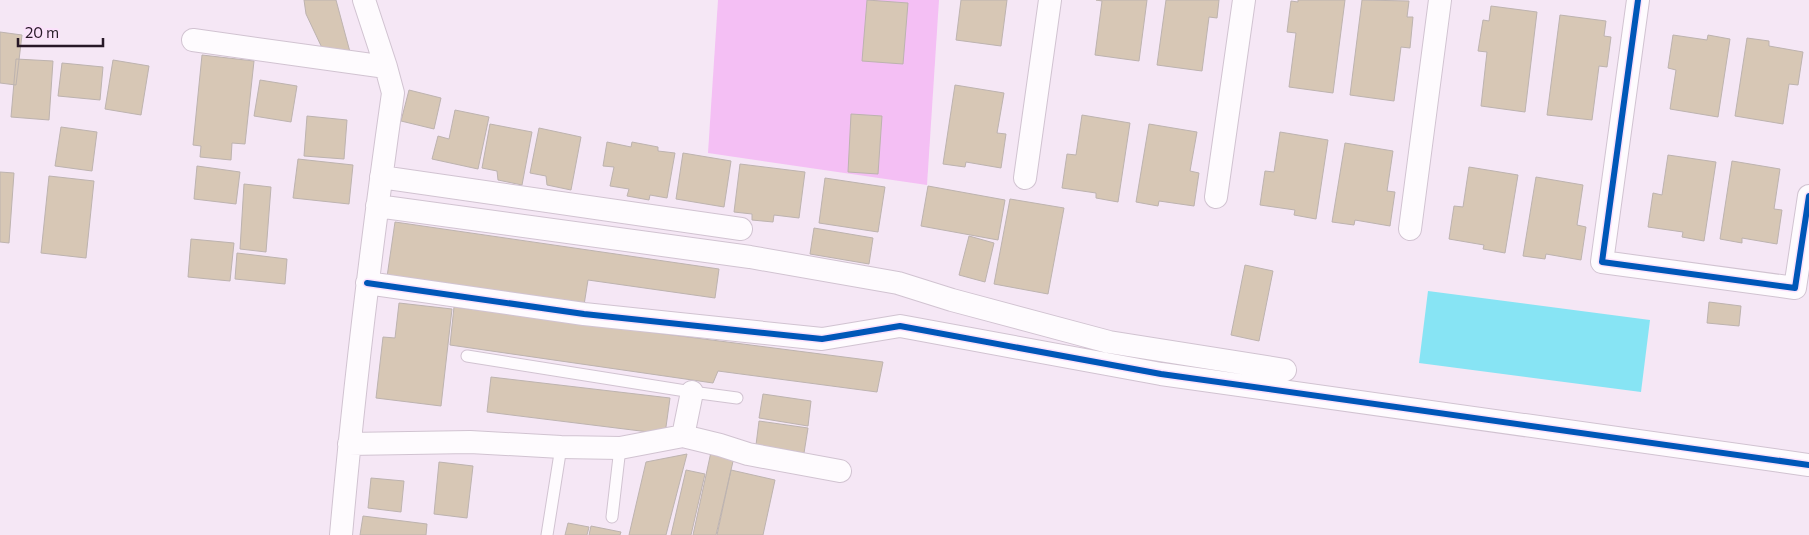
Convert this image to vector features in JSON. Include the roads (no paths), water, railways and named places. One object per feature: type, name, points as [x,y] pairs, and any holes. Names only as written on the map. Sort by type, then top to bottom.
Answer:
[{"type":"street","points":[[342,535],[349,444],[367,283],[393,93],[364,0]]},
{"type":"street","points":[[1025,178],[1050,0]]},
{"type":"street","points":[[1216,197],[1244,0]]},
{"type":"street","points":[[1410,229],[1440,0]]},
{"type":"street","points":[[1638,0],[1602,262],[1796,288],[1809,196]]},
{"type":"street","points":[[193,40],[386,67]]},
{"type":"street","points":[[381,177],[741,229]]},
{"type":"street","points":[[377,206],[750,257],[898,283],[952,300],[1109,342],[1285,370]]},
{"type":"street","points":[[367,283],[584,314],[822,339],[900,326],[1161,374],[1809,465]]},
{"type":"street","points":[[683,436],[692,392]]},
{"type":"street","points":[[349,444],[470,442],[561,448],[620,448],[683,436],[748,454],[840,471]]},
{"type":"lane","points":[[467,356],[737,398]]},
{"type":"lane","points":[[546,535],[561,448]]},
{"type":"lane","points":[[612,517],[620,448]]},
{"type":"water","points":[[1428,291],[1650,320],[1641,392],[1419,363]]}]
